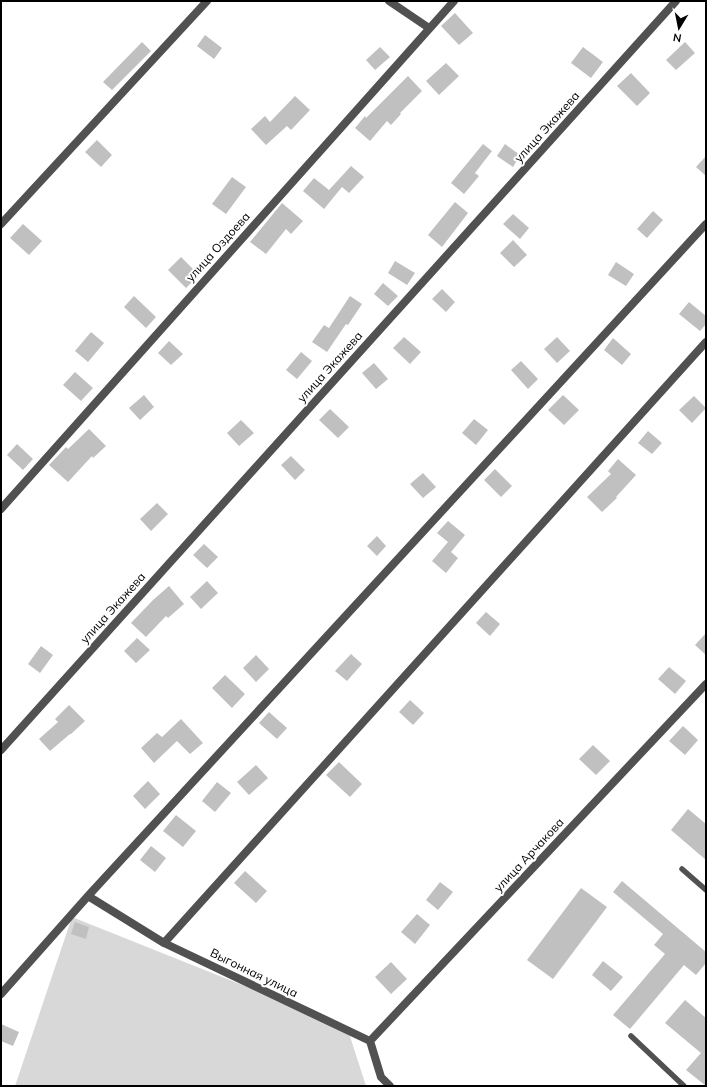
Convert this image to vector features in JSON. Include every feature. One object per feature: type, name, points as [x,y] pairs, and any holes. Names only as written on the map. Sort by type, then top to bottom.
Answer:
[{"type":"street","points":[[1,224],[207,1]]},
{"type":"street","points":[[389,1],[429,28]]},
{"type":"street","name":"улица Оздоева","points":[[1,510],[454,1]]},
{"type":"street","name":"улица Экажева","points":[[1,750],[676,1]]},
{"type":"street","points":[[1,994],[88,896],[706,224]]},
{"type":"street","points":[[164,943],[706,342]]},
{"type":"street","name":"улица Арчакова","points":[[370,1041],[706,684]]},
{"type":"street","name":"Выгонная улица","points":[[88,896],[164,943],[370,1041]]},
{"type":"street","points":[[370,1041],[381,1076],[390,1086]]},
{"type":"lane","points":[[682,869],[706,890]]},
{"type":"lane","points":[[631,1036],[684,1086]]},
{"type":"shaded area","points":[[72,917],[347,1027],[366,1086],[15,1086]]},
{"type":"building","points":[[455,13],[473,33],[459,45],[441,26]]},
{"type":"building","points":[[205,35],[222,48],[214,59],[197,46]]},
{"type":"building","points":[[142,42],[151,51],[112,90],[103,82]]},
{"type":"building","points":[[685,42],[695,53],[676,70],[666,60]]},
{"type":"building","points":[[380,47],[390,57],[375,70],[366,60]]},
{"type":"building","points":[[583,47],[603,62],[591,78],[571,63]]},
{"type":"building","points":[[446,63],[459,76],[439,95],[426,81]]},
{"type":"building","points":[[631,73],[650,93],[637,106],[617,86]]},
{"type":"building","points":[[408,76],[422,91],[400,113],[401,114],[391,125],[387,121],[370,141],[355,128],[365,116],[366,118]]},
{"type":"building","points":[[295,96],[310,110],[291,130],[287,126],[266,145],[251,129],[265,116],[270,122]]},
{"type":"building","points":[[97,140],[112,155],[101,167],[85,152]]},
{"type":"building","points":[[483,144],[492,151],[475,173],[479,176],[464,194],[451,183]]},
{"type":"building","points":[[505,144],[520,155],[513,167],[497,156]]},
{"type":"building","points":[[706,156],[706,176],[696,167]]},
{"type":"building","points":[[351,166],[364,177],[349,193],[342,187],[324,209],[303,191],[314,178],[329,190]]},
{"type":"building","points":[[232,177],[246,187],[226,214],[212,204]]},
{"type":"building","points":[[455,202],[468,213],[442,247],[428,235]]},
{"type":"building","points":[[282,203],[303,221],[291,234],[286,229],[266,254],[250,242]]},
{"type":"building","points":[[653,211],[663,220],[647,238],[637,229]]},
{"type":"building","points":[[513,214],[529,228],[520,239],[503,224]]},
{"type":"building","points":[[23,224],[42,241],[29,255],[10,238]]},
{"type":"building","points":[[513,240],[527,255],[514,267],[500,253]]},
{"type":"building","points":[[181,257],[199,275],[186,288],[168,270]]},
{"type":"building","points":[[395,261],[415,273],[407,285],[388,273]]},
{"type":"building","points":[[616,262],[634,274],[626,286],[608,275]]},
{"type":"building","points":[[383,283],[398,296],[388,306],[374,294]]},
{"type":"building","points":[[442,289],[455,302],[446,312],[432,299]]},
{"type":"building","points":[[134,296],[156,317],[146,328],[124,307]]},
{"type":"building","points":[[350,296],[362,304],[327,352],[312,342],[324,325],[329,328]]},
{"type":"building","points":[[689,302],[706,316],[706,324],[700,331],[679,314]]},
{"type":"building","points":[[91,332],[104,343],[88,362],[75,351]]},
{"type":"building","points":[[404,337],[421,352],[410,364],[393,348]]},
{"type":"building","points":[[557,337],[570,351],[557,363],[544,349]]},
{"type":"building","points":[[613,338],[631,354],[622,365],[604,350]]},
{"type":"building","points":[[169,341],[183,354],[171,365],[158,353]]},
{"type":"building","points":[[301,352],[312,361],[297,379],[286,370]]},
{"type":"building","points":[[521,361],[538,379],[528,389],[511,370]]},
{"type":"building","points":[[374,363],[388,379],[376,389],[362,373]]},
{"type":"building","points":[[75,372],[93,388],[81,401],[63,385]]},
{"type":"building","points":[[144,395],[154,407],[140,420],[129,408]]},
{"type":"building","points":[[563,395],[579,410],[564,425],[548,410]]},
{"type":"building","points":[[694,396],[706,408],[692,423],[679,410]]},
{"type":"building","points":[[330,409],[349,427],[338,438],[319,420]]},
{"type":"building","points":[[474,419],[488,430],[476,445],[462,433]]},
{"type":"building","points":[[241,420],[254,433],[239,446],[227,433]]},
{"type":"building","points":[[89,429],[106,446],[93,458],[92,456],[68,482],[49,465],[66,447],[68,449]]},
{"type":"building","points":[[648,431],[662,443],[652,454],[638,443]]},
{"type":"building","points":[[17,444],[33,459],[23,470],[7,455]]},
{"type":"building","points":[[291,456],[305,470],[295,480],[281,465]]},
{"type":"building","points":[[618,459],[636,475],[616,497],[617,498],[602,512],[587,497],[611,474],[608,471]]},
{"type":"building","points":[[495,469],[512,486],[501,497],[484,480]]},
{"type":"building","points":[[423,473],[436,487],[423,498],[410,484]]},
{"type":"building","points":[[157,503],[168,514],[151,531],[140,519]]},
{"type":"building","points":[[448,521],[465,535],[451,552],[458,558],[446,573],[432,561],[448,542],[437,533]]},
{"type":"building","points":[[377,536],[386,546],[377,556],[367,546]]},
{"type":"building","points":[[204,544],[218,557],[207,568],[193,555]]},
{"type":"building","points":[[207,581],[218,593],[201,609],[190,597]]},
{"type":"building","points":[[169,586],[184,604],[168,618],[166,616],[146,637],[131,623]]},
{"type":"building","points":[[486,612],[500,624],[490,636],[476,623]]},
{"type":"building","points":[[706,633],[706,655],[695,645]]},
{"type":"building","points":[[137,638],[150,650],[136,663],[124,651]]},
{"type":"building","points":[[41,646],[53,655],[40,673],[28,664]]},
{"type":"building","points":[[351,654],[362,664],[347,681],[335,671]]},
{"type":"building","points":[[256,655],[269,669],[256,682],[243,668]]},
{"type":"building","points":[[669,667],[686,681],[675,694],[658,679]]},
{"type":"building","points":[[225,675],[245,694],[232,708],[212,688]]},
{"type":"building","points":[[410,700],[424,713],[413,725],[399,712]]},
{"type":"building","points":[[69,705],[85,721],[50,751],[39,739],[58,722],[55,719]]},
{"type":"building","points":[[269,712],[287,728],[277,739],[259,723]]},
{"type":"building","points":[[181,719],[203,743],[190,754],[177,741],[154,763],[141,748],[157,733],[162,737]]},
{"type":"building","points":[[683,726],[698,740],[685,755],[669,741]]},
{"type":"building","points":[[593,745],[610,761],[596,775],[579,759]]},
{"type":"building","points":[[339,762],[362,784],[350,797],[326,775]]},
{"type":"building","points":[[256,765],[268,778],[249,795],[237,782]]},
{"type":"building","points":[[148,781],[160,794],[145,809],[133,796]]},
{"type":"building","points":[[217,782],[231,793],[215,812],[202,801]]},
{"type":"building","points":[[688,809],[706,824],[706,860],[671,830]]},
{"type":"building","points":[[176,815],[196,831],[183,847],[163,831]]},
{"type":"building","points":[[151,846],[166,858],[155,872],[140,860]]},
{"type":"building","points":[[245,871],[267,891],[256,903],[234,883]]},
{"type":"building","points":[[622,881],[706,952],[706,963],[696,975],[684,965],[630,1029],[613,1015],[665,954],[654,945],[663,934],[613,892]]},
{"type":"building","points":[[440,882],[453,892],[438,910],[426,900]]},
{"type":"building","points":[[581,888],[607,907],[553,979],[527,960]]},
{"type":"building","points":[[417,914],[430,925],[415,944],[401,932]]},
{"type":"building","points":[[75,922],[89,927],[86,939],[71,934]]},
{"type":"building","points":[[603,961],[623,977],[611,991],[592,975]]},
{"type":"building","points":[[391,962],[407,979],[391,994],[375,977]]},
{"type":"building","points":[[685,1000],[706,1018],[706,1086],[686,1070],[701,1053],[665,1023]]},
{"type":"building","points":[[1,1024],[19,1032],[13,1046],[1,1041]]}]
